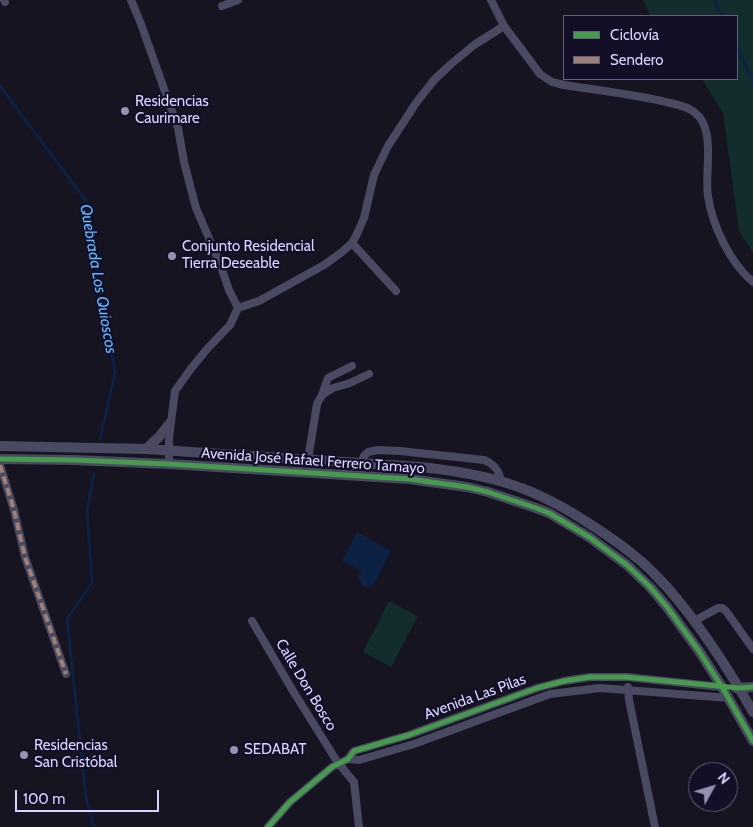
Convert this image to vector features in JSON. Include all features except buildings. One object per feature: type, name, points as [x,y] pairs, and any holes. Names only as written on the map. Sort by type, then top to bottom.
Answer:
[{"type":"street","points":[[131,0],[178,128],[186,171],[196,208],[238,308]]},
{"type":"street","points":[[222,6],[238,0]]},
{"type":"street","points":[[490,0],[504,26],[540,74],[552,82],[679,105],[694,112],[702,120],[708,148],[708,194],[713,216],[727,250],[740,270],[753,282]]},
{"type":"street","points":[[169,464],[170,423],[175,391],[190,370],[230,325],[238,308],[259,301],[324,265],[352,242],[364,218],[374,175],[388,146],[416,103],[434,80],[451,64],[474,45],[504,26]]},
{"type":"street","points":[[352,242],[396,291]]},
{"type":"street","points":[[308,459],[316,404],[322,395],[328,378],[352,366]]},
{"type":"street","points":[[322,395],[333,388],[350,383],[369,374]]},
{"type":"street","points":[[146,449],[170,423]]},
{"type":"street","name":"Avenida José Rafael Ferrero Tamayo","points":[[0,446],[146,449],[308,459],[421,467],[459,472],[501,481],[561,506],[605,533],[638,558],[669,590],[709,641],[740,688],[749,698],[753,712]]},
{"type":"street","points":[[361,463],[368,452],[378,450],[484,460],[496,468],[500,474],[501,481]]},
{"type":"street","name":"Avenida José Rafael Ferrero Tamayo","points":[[0,459],[169,464],[409,479],[467,487],[520,502],[549,513],[566,523],[628,565],[650,587],[680,624],[729,698],[753,741]]},
{"type":"street","points":[[0,465],[14,510],[25,557],[66,674]]},
{"type":"street","points":[[694,621],[718,608],[722,608],[752,645]]},
{"type":"street","name":"Calle Don Bosco","points":[[252,621],[338,763],[354,782],[359,827]]},
{"type":"street","name":"Avenida Las Pilas","points":[[348,759],[354,751],[409,735],[537,688],[564,681],[590,677],[627,677],[722,687]]},
{"type":"street","points":[[627,677],[655,827]]},
{"type":"street","points":[[722,687],[753,688]]},
{"type":"street","name":"Avenida Las Pilas","points":[[268,827],[290,802],[338,763],[348,759],[359,760],[414,744],[550,694],[600,688],[729,698]]},
{"type":"street","points":[[729,698],[749,698]]},
{"type":"green space","points":[[643,0],[753,0],[753,253],[739,231],[723,113],[703,80],[738,80],[738,15],[650,15]]},
{"type":"green space","points":[[389,601],[418,616],[391,667],[363,652]]},
{"type":"water","points":[[357,532],[391,551],[374,584],[367,587],[363,586],[358,579],[361,571],[342,561]]},
{"type":"waterway","points":[[714,0],[722,15]]},
{"type":"waterway","points":[[738,49],[753,81]]},
{"type":"waterway","name":"Quebrada Los Quioscos","points":[[0,86],[86,201],[115,373],[100,439]]},
{"type":"waterway","name":"Quebrada Los Quioscos","points":[[94,474],[87,510],[92,583],[67,619],[86,798],[94,827]]},
{"type":"marked path","points":[[0,465],[14,510],[25,557],[66,674]]},
{"type":"cycle path","points":[[0,459],[169,464],[409,479],[467,487],[536,508],[549,513],[589,537],[627,565],[650,587],[699,651],[753,741]]},
{"type":"cycle path","points":[[268,827],[290,802],[332,767],[348,759],[354,751],[409,735],[537,688],[590,677],[625,677],[739,688],[753,687]]},
{"type":"place","name":"Residencias Caurimare","points":[[125,111]]},
{"type":"place","name":"Conjunto Residencial Tierra Deseable","points":[[172,256]]},
{"type":"place","name":"SEDABAT","points":[[234,750]]},
{"type":"place","name":"Residencias San Cristóbal","points":[[24,755]]}]
